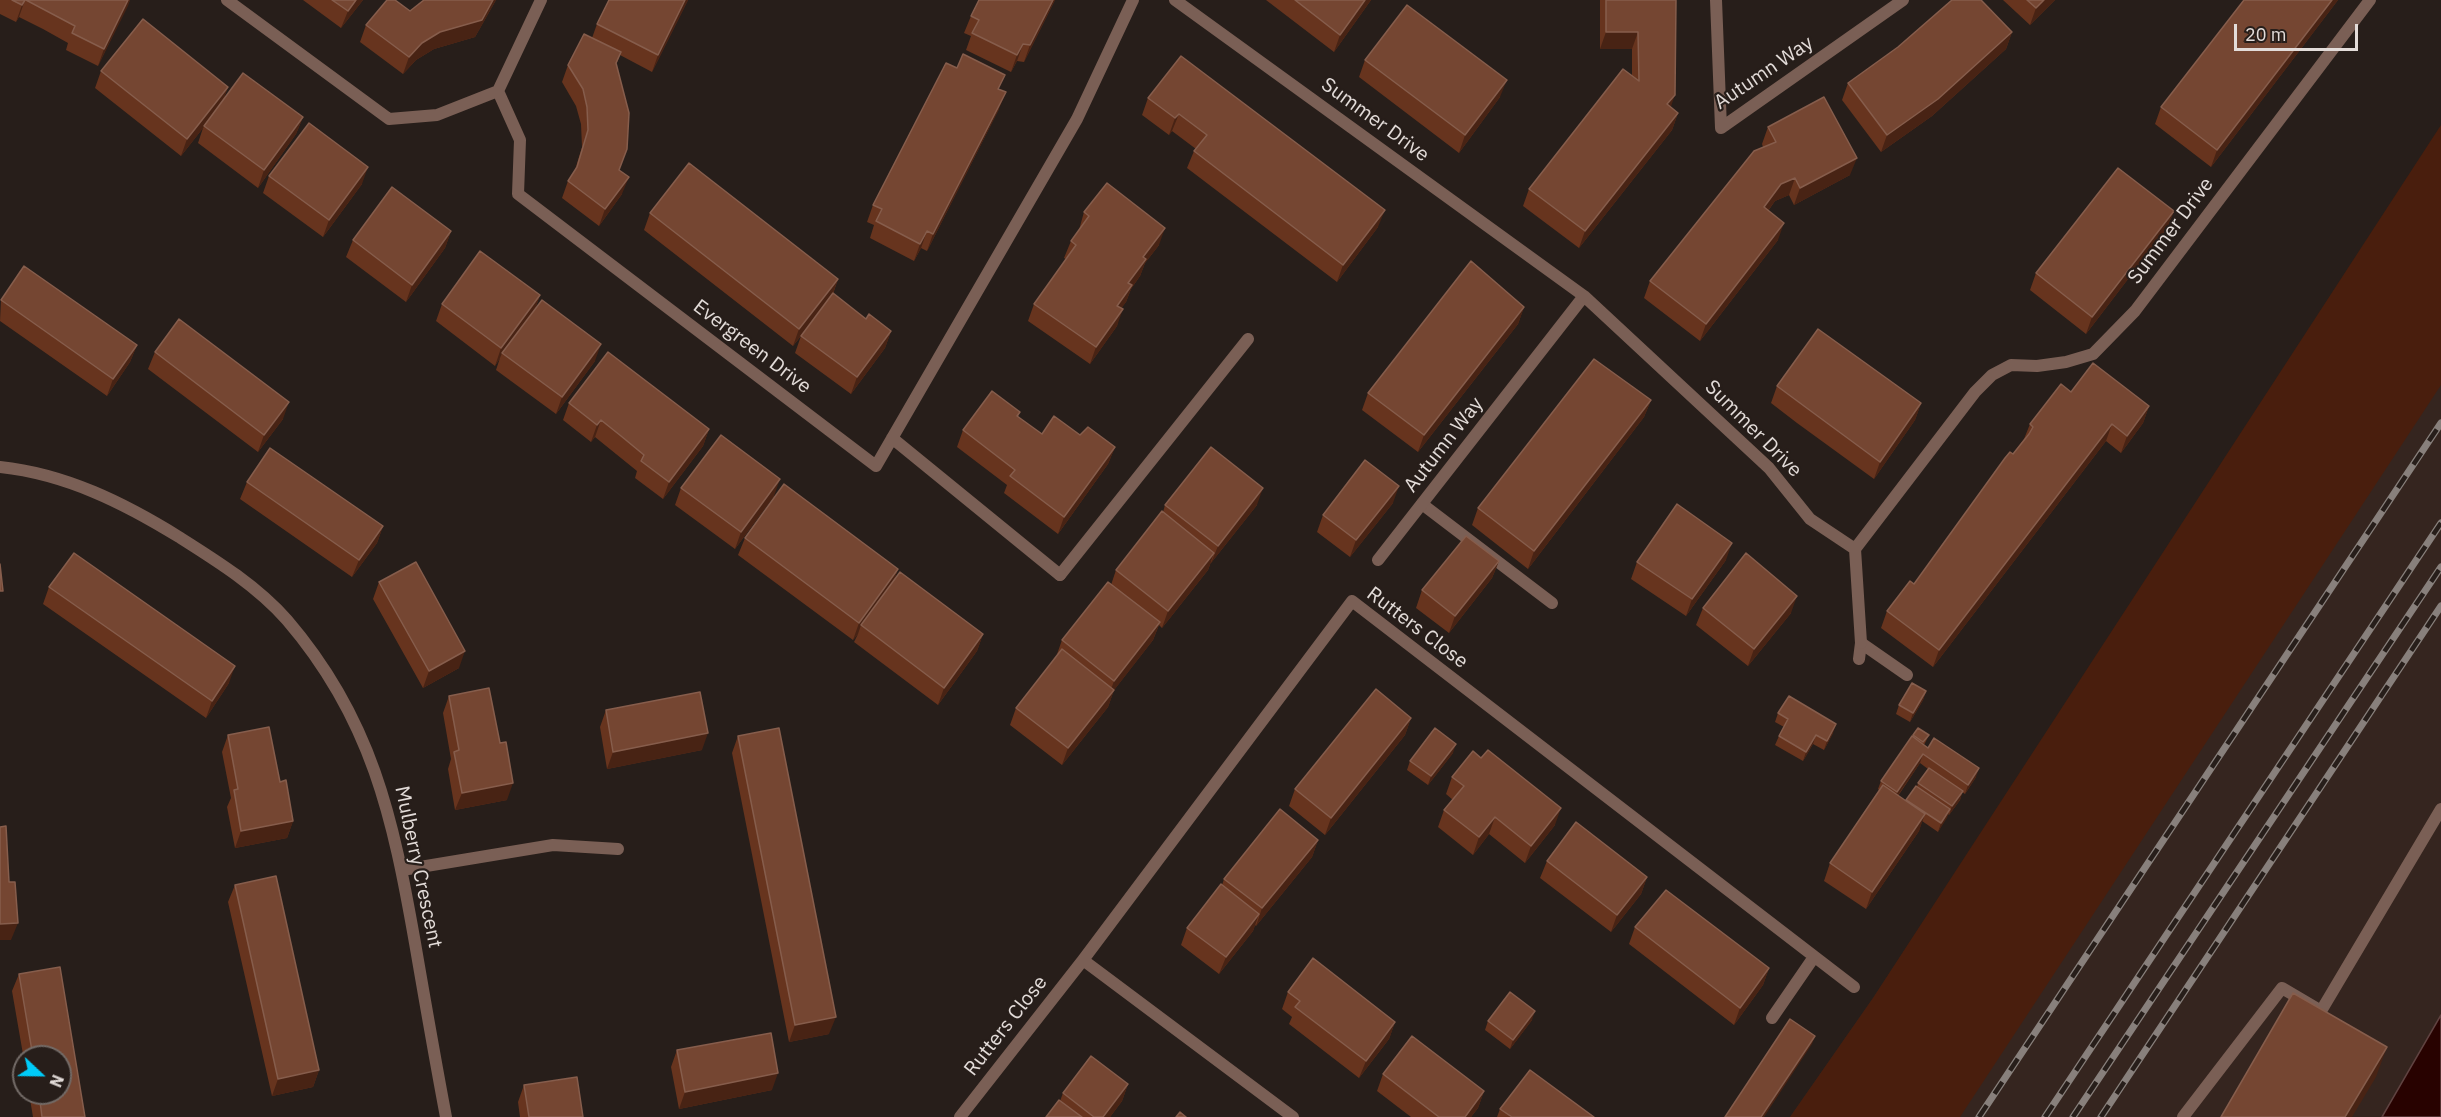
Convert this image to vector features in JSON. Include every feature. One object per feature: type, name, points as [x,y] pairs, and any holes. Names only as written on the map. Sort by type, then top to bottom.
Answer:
[{"type":"street","points":[[226,0],[389,119],[437,115],[498,91],[541,0]]},
{"type":"street","name":"Evergreen Drive","points":[[498,91],[520,140],[518,194],[876,466],[992,262],[1077,119],[1133,0]]},
{"type":"street","name":"Summer Drive","points":[[1175,0],[1584,296],[1769,468],[1810,519],[1855,549],[1975,392],[1992,375],[2011,365],[2037,366],[2066,362],[2093,354],[2135,311],[2370,0]]},
{"type":"street","name":"Autumn Way","points":[[1716,0],[1721,128],[1903,0]]},
{"type":"street","name":"Autumn Way","points":[[1378,560],[1584,296]]},
{"type":"street","points":[[892,438],[1060,575],[1248,339]]},
{"type":"street","name":"Mulberry Crescent","points":[[0,467],[57,477],[93,491],[155,522],[217,561],[285,619],[345,700],[382,787],[402,870],[446,1117]]},
{"type":"street","points":[[1422,504],[1552,603]]},
{"type":"street","points":[[1855,549],[1861,644],[1859,659]]},
{"type":"street","name":"Rutters Close","points":[[960,1117],[1083,960],[1352,601],[1814,957]]},
{"type":"street","points":[[1861,644],[1907,675]]},
{"type":"street","points":[[2183,1117],[2282,988],[2321,1011],[2441,808]]},
{"type":"street","points":[[402,870],[553,845],[618,849]]},
{"type":"street","points":[[1772,1018],[1814,957],[1854,987]]},
{"type":"street","points":[[1083,960],[1293,1117]]},
{"type":"shaded area","points":[[2441,125],[2441,385],[1960,1117],[1790,1117],[1873,998]]},
{"type":"shaded area","points":[[2441,135],[2441,1015],[2382,1117],[1790,1117],[1873,998]]},
{"type":"shaded area","points":[[2441,1015],[2441,1117],[2382,1117]]},
{"type":"building","points":[[12,0],[25,0],[22,5]]},
{"type":"building","points":[[26,0],[128,0],[104,49],[72,33],[75,26]]},
{"type":"building","points":[[332,0],[356,0],[348,11]]},
{"type":"building","points":[[387,0],[395,0],[410,11],[424,0],[493,0],[482,20],[440,32],[422,43],[409,57],[366,25]]},
{"type":"building","points":[[609,0],[685,0],[658,55],[597,24]]},
{"type":"building","points":[[979,0],[1053,0],[1030,45],[1023,44],[1017,55],[972,33],[979,20],[971,16]]},
{"type":"building","points":[[1295,0],[1365,0],[1340,35]]},
{"type":"building","points":[[1606,0],[1676,0],[1675,95],[1667,104],[1678,113],[1585,231],[1529,189],[1623,69],[1639,81],[1638,32],[1606,32]]},
{"type":"building","points":[[1952,0],[1981,0],[2012,32],[1938,99],[1887,135],[1848,83],[1898,47]]},
{"type":"building","points":[[2027,0],[2044,0],[2036,8]]},
{"type":"building","points":[[2244,0],[2332,0],[2217,150],[2161,107]]},
{"type":"building","points":[[1407,5],[1507,80],[1465,135],[1365,60]]},
{"type":"building","points":[[143,19],[228,87],[187,139],[101,71]]},
{"type":"building","points":[[584,34],[621,52],[616,63],[629,113],[627,149],[619,170],[629,177],[605,209],[568,181],[577,167],[588,130],[583,89],[568,65]]},
{"type":"building","points":[[963,54],[1005,75],[998,89],[1006,92],[933,234],[927,231],[920,244],[876,221],[882,209],[873,205],[946,63],[957,68]]},
{"type":"building","points":[[1181,56],[1385,210],[1343,265],[1194,151],[1207,135],[1179,114],[1175,118],[1148,98]]},
{"type":"building","points":[[243,73],[303,117],[264,170],[204,126]]},
{"type":"building","points":[[1824,97],[1857,158],[1800,188],[1795,178],[1781,184],[1764,207],[1784,223],[1706,324],[1650,281],[1754,151],[1776,142],[1768,127]]},
{"type":"building","points":[[309,123],[368,167],[329,220],[269,176]]},
{"type":"building","points":[[689,163],[838,279],[799,329],[650,213]]},
{"type":"building","points":[[2118,168],[2174,211],[2092,317],[2036,273]]},
{"type":"building","points":[[1107,183],[1165,228],[1143,257],[1146,259],[1128,283],[1132,285],[1117,306],[1123,309],[1096,347],[1034,304],[1076,245],[1071,241],[1089,216],[1084,212]]},
{"type":"building","points":[[392,187],[451,231],[412,285],[353,240]]},
{"type":"building","points":[[480,251],[540,295],[501,348],[442,304]]},
{"type":"building","points":[[1471,261],[1524,307],[1424,435],[1368,393]]},
{"type":"building","points":[[24,266],[137,345],[113,379],[1,300]]},
{"type":"building","points":[[833,293],[866,319],[869,314],[891,331],[857,377],[801,336]]},
{"type":"building","points":[[542,300],[601,344],[562,397],[502,353]]},
{"type":"building","points":[[179,319],[289,402],[264,435],[155,352]]},
{"type":"building","points":[[1818,329],[1921,403],[1880,462],[1777,386]]},
{"type":"building","points":[[608,352],[709,429],[669,482],[641,461],[644,455],[601,420],[597,425],[569,403]]},
{"type":"building","points":[[1594,359],[1651,400],[1534,551],[1478,508]]},
{"type":"building","points":[[2093,363],[2149,406],[2127,436],[2112,424],[1939,650],[1887,611],[1910,581],[1914,584],[2005,458],[2010,452],[2013,454],[2029,434],[2033,427],[2030,424],[2061,384],[2071,392]]},
{"type":"building","points":[[992,391],[1020,412],[1017,416],[1042,434],[1054,416],[1080,435],[1088,427],[1115,447],[1064,517],[1010,476],[1015,470],[963,430]]},
{"type":"building","points":[[721,435],[780,479],[741,532],[681,488]]},
{"type":"building","points":[[1211,447],[1263,488],[1218,546],[1165,505]]},
{"type":"building","points":[[270,448],[383,526],[359,560],[247,482]]},
{"type":"building","points":[[1365,460],[1399,486],[1356,540],[1323,515]]},
{"type":"building","points":[[784,484],[898,569],[859,623],[745,538]]},
{"type":"building","points":[[1677,504],[1732,543],[1692,599],[1637,562]]},
{"type":"building","points":[[1162,511],[1214,553],[1168,611],[1116,570]]},
{"type":"building","points":[[1466,536],[1499,561],[1455,616],[1422,590]]},
{"type":"building","points":[[74,553],[235,666],[212,701],[49,587]]},
{"type":"building","points":[[1746,553],[1797,596],[1754,649],[1703,608]]},
{"type":"building","points":[[416,562],[465,651],[429,671],[379,582]]},
{"type":"building","points":[[0,564],[3,591],[0,591]]},
{"type":"building","points":[[900,572],[983,634],[944,688],[861,625]]},
{"type":"building","points":[[1108,582],[1160,622],[1114,681],[1062,640]]},
{"type":"building","points":[[1062,649],[1114,690],[1068,748],[1016,708]]},
{"type":"building","points":[[1912,683],[1926,691],[1913,713],[1899,705]]},
{"type":"building","points":[[489,688],[500,743],[506,742],[513,783],[462,793],[454,752],[459,750],[449,696]]},
{"type":"building","points":[[1376,689],[1411,718],[1331,818],[1295,789]]},
{"type":"building","points":[[700,692],[708,733],[613,752],[606,710]]},
{"type":"building","points":[[1789,696],[1836,724],[1827,741],[1816,735],[1806,752],[1779,736],[1788,719],[1778,713]]},
{"type":"building","points":[[269,727],[280,782],[286,780],[293,821],[241,831],[234,790],[238,789],[228,735]]},
{"type":"building","points":[[779,728],[836,1017],[795,1025],[738,736]]},
{"type":"building","points":[[1435,728],[1456,744],[1431,776],[1410,761]]},
{"type":"building","points":[[1918,728],[1929,735],[1923,742],[1913,735]]},
{"type":"building","points":[[1912,736],[1928,748],[1934,738],[1979,768],[1968,785],[1923,754],[1897,792],[1881,781]]},
{"type":"building","points":[[1488,750],[1561,808],[1531,846],[1495,817],[1479,837],[1444,810],[1464,786],[1452,777],[1473,751],[1481,758]]},
{"type":"building","points":[[1929,768],[1963,791],[1952,806],[1918,783]]},
{"type":"building","points":[[1883,785],[1925,814],[1872,892],[1830,863]]},
{"type":"building","points":[[1916,786],[1950,809],[1941,823],[1906,800]]},
{"type":"building","points":[[1280,809],[1318,840],[1262,908],[1224,879]]},
{"type":"building","points":[[1576,822],[1647,877],[1617,915],[1547,861]]},
{"type":"building","points":[[6,826],[9,882],[15,882],[18,923],[0,924],[0,827]]},
{"type":"building","points":[[276,876],[319,1070],[278,1079],[235,885]]},
{"type":"building","points":[[1221,884],[1259,914],[1226,957],[1187,928]]},
{"type":"building","points":[[1666,890],[1769,968],[1740,1008],[1635,927]]},
{"type":"building","points":[[1313,958],[1395,1022],[1366,1061],[1295,1007],[1300,1001],[1288,992]]},
{"type":"building","points":[[60,967],[85,1117],[42,1117],[40,1105],[72,1105],[72,1045],[31,1045],[19,974]]},
{"type":"building","points":[[1510,992],[1535,1011],[1513,1040],[1488,1021]]},
{"type":"building","points":[[2293,993],[2387,1047],[2345,1117],[2221,1117]]},
{"type":"building","points":[[1790,1019],[1815,1036],[1761,1117],[1725,1117]]},
{"type":"building","points":[[771,1033],[778,1073],[685,1092],[677,1050]]},
{"type":"building","points":[[1412,1036],[1484,1091],[1465,1117],[1439,1117],[1383,1074]]},
{"type":"building","points":[[1091,1056],[1128,1084],[1103,1117],[1094,1117],[1063,1093]]},
{"type":"building","points":[[1530,1070],[1594,1117],[1512,1117],[1500,1109]]},
{"type":"building","points":[[577,1077],[583,1117],[529,1117],[524,1085]]},
{"type":"building","points":[[1059,1100],[1082,1117],[1046,1117]]},
{"type":"building","points":[[1180,1112],[1186,1117],[1176,1117]]},
{"type":"railway","points":[[1979,1117],[2441,423]]},
{"type":"railway","points":[[2045,1117],[2441,523]]},
{"type":"railway","points":[[2073,1117],[2441,567]]},
{"type":"railway","points":[[2101,1117],[2441,606]]}]
